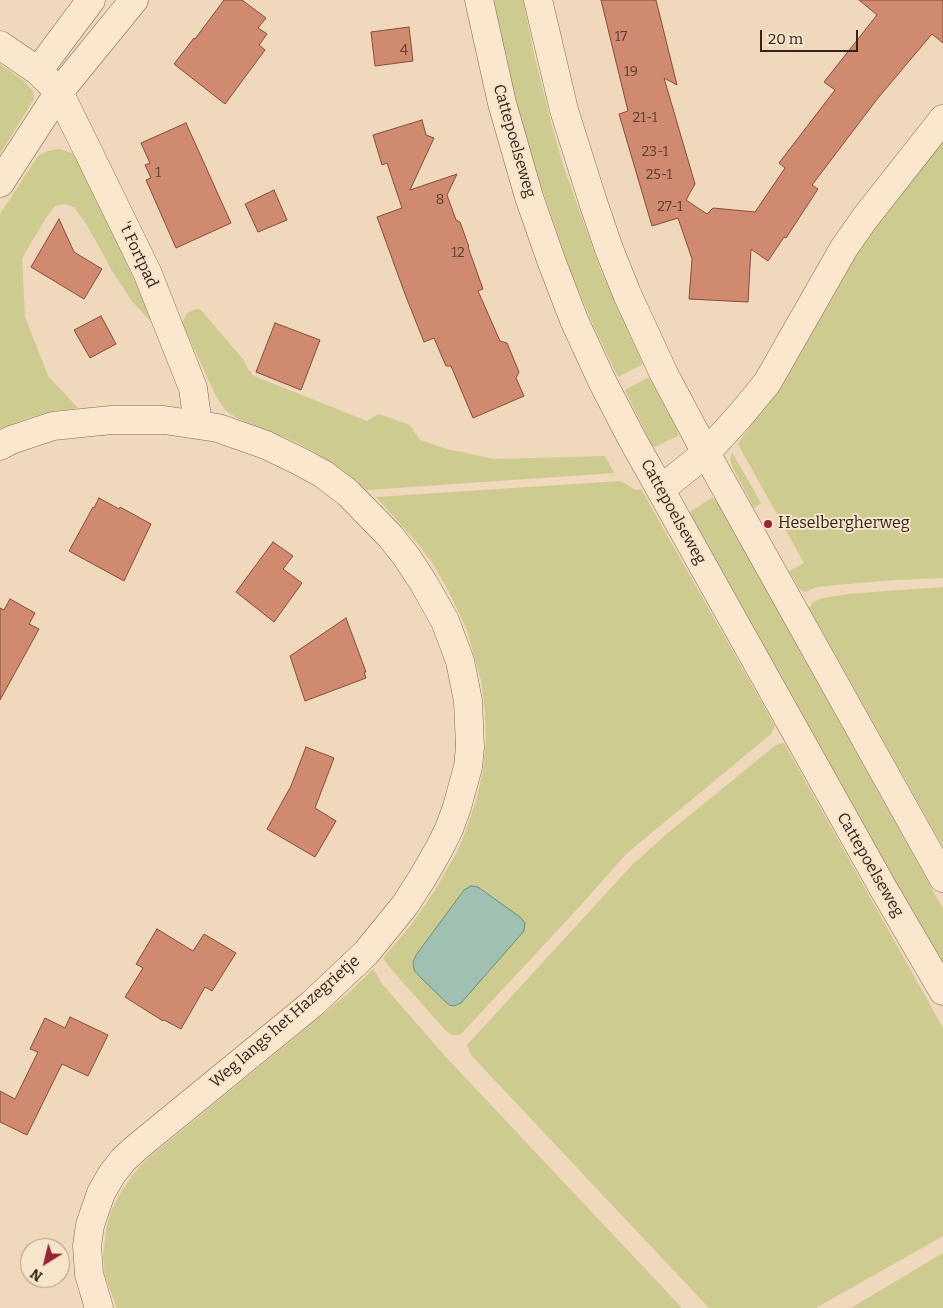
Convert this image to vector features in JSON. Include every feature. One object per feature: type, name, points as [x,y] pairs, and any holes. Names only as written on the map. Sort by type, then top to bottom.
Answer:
[{"type":"street","points":[[38,71],[91,0]]},
{"type":"street","points":[[0,183],[59,92],[134,0]]},
{"type":"street","name":"Cattepoelseweg","points":[[479,0],[502,103],[529,197],[574,320],[604,386],[630,437],[883,888],[943,991]]},
{"type":"street","points":[[538,0],[564,110],[609,249],[627,294],[664,374],[706,453],[943,878]]},
{"type":"street","name":"'t Fortpad","points":[[0,45],[38,71],[59,92],[147,272],[192,388],[198,424]]},
{"type":"street","points":[[660,489],[706,453],[767,383],[844,248],[865,218],[943,119]]},
{"type":"street","name":"Weg langs het Hazegrietje","points":[[0,446],[10,440],[53,426],[132,419],[164,420],[218,428],[266,445],[323,474],[348,493],[390,536],[423,582],[445,621],[463,674],[468,701],[470,739],[468,760],[457,807],[439,849],[405,905],[366,953],[312,1004],[136,1148],[112,1174],[101,1192],[90,1224],[87,1246],[88,1274],[99,1308]]},
{"type":"shaded area","points":[[494,0],[523,0],[534,54],[563,165],[601,271],[643,364],[618,377],[571,273],[534,165],[516,103]]},
{"type":"shaded area","points":[[0,64],[24,81],[33,91],[34,99],[0,154]]},
{"type":"shaded area","points":[[943,136],[943,578],[846,584],[817,587],[805,592],[800,590],[789,571],[804,563],[738,444],[771,396],[852,254]]},
{"type":"shaded area","points":[[59,149],[72,153],[83,167],[155,326],[131,300],[111,269],[87,225],[74,207],[65,204],[55,206],[22,258],[25,317],[48,376],[78,408],[54,411],[28,418],[0,429],[0,214],[38,156],[48,151]]},
{"type":"shaded area","points":[[200,309],[243,359],[254,376],[367,421],[379,414],[410,425],[420,440],[447,449],[494,459],[605,456],[614,473],[367,490],[326,459],[298,443],[240,420],[226,411],[217,398],[182,323],[187,313]]},
{"type":"shaded area","points":[[649,377],[678,432],[678,436],[654,447],[625,390]]},
{"type":"shaded area","points":[[732,452],[761,503],[754,508],[733,468],[730,460]]},
{"type":"shaded area","points":[[621,481],[635,490],[641,489],[775,726],[771,734],[626,854],[461,1034],[456,1035],[446,1031],[383,958],[411,925],[434,892],[457,852],[465,833],[476,801],[483,771],[486,739],[481,681],[467,630],[447,588],[420,546],[376,497]],"holes":[[[471,886],[479,887],[520,917],[524,923],[524,931],[461,1003],[454,1006],[413,962],[416,955],[464,890]]]},
{"type":"shaded area","points":[[712,498],[716,499],[943,909],[943,968],[690,514],[691,511]]},
{"type":"shaded area","points":[[943,587],[943,847],[809,608],[813,602],[823,598],[848,594]]},
{"type":"shaded area","points":[[784,743],[943,1028],[943,1236],[816,1308],[709,1308],[471,1055],[467,1045],[633,864],[669,832],[776,745]]},
{"type":"shaded area","points":[[471,886],[478,887],[520,917],[525,923],[524,931],[461,1003],[454,1006],[449,1005],[422,979],[414,970],[413,962],[416,955],[464,890]]},
{"type":"shaded area","points":[[373,969],[383,985],[444,1055],[682,1308],[117,1308],[105,1276],[103,1255],[107,1225],[112,1209],[132,1176],[146,1160],[351,991]]},
{"type":"shaded area","points":[[943,1253],[943,1308],[851,1308]]},
{"type":"building","points":[[224,0],[242,0],[266,18],[258,28],[267,34],[259,45],[265,50],[225,104],[174,64]]},
{"type":"building","points":[[601,0],[656,0],[677,85],[664,78],[695,184],[686,200],[707,214],[713,208],[755,212],[785,168],[779,163],[835,90],[824,82],[877,15],[859,0],[943,0],[943,43],[932,34],[878,98],[812,185],[818,189],[786,238],[784,237],[768,261],[751,249],[748,302],[689,299],[692,259],[678,218],[652,226],[619,114],[628,111]]},
{"type":"building","points":[[409,27],[413,61],[375,66],[371,32]]},
{"type":"building","points":[[422,120],[426,135],[434,138],[410,190],[457,174],[447,195],[456,220],[460,222],[483,289],[478,291],[500,341],[507,343],[519,372],[516,378],[524,396],[473,418],[451,366],[446,366],[434,338],[424,342],[377,217],[402,208],[387,163],[382,165],[373,135]]},
{"type":"building","points":[[186,123],[231,223],[176,248],[146,180],[151,178],[145,165],[150,163],[141,143]]},
{"type":"building","points":[[274,190],[287,220],[258,232],[245,204]]},
{"type":"building","points":[[59,219],[74,252],[102,269],[84,299],[31,267]]},
{"type":"building","points":[[101,316],[116,344],[90,358],[74,330]]},
{"type":"building","points":[[275,323],[320,340],[301,390],[256,372]]},
{"type":"building","points":[[99,498],[151,524],[124,581],[69,551]]},
{"type":"building","points":[[273,542],[293,556],[283,569],[302,583],[274,622],[236,592]]},
{"type":"building","points":[[10,599],[35,613],[29,624],[39,629],[0,700],[0,608],[4,610]]},
{"type":"building","points":[[346,618],[366,672],[364,672],[366,678],[305,701],[290,656]]},
{"type":"building","points":[[306,747],[334,758],[315,808],[336,821],[315,857],[267,829],[291,786]]},
{"type":"building","points":[[157,929],[193,951],[204,934],[236,953],[212,991],[205,987],[181,1029],[163,1021],[125,997],[143,968],[136,964]]},
{"type":"building","points":[[70,1017],[108,1035],[88,1076],[62,1064],[27,1135],[0,1122],[0,1091],[15,1099],[38,1052],[30,1049],[45,1018],[65,1028]]},
{"type":"place","name":"Heselbergherweg","points":[[768,524]]}]
